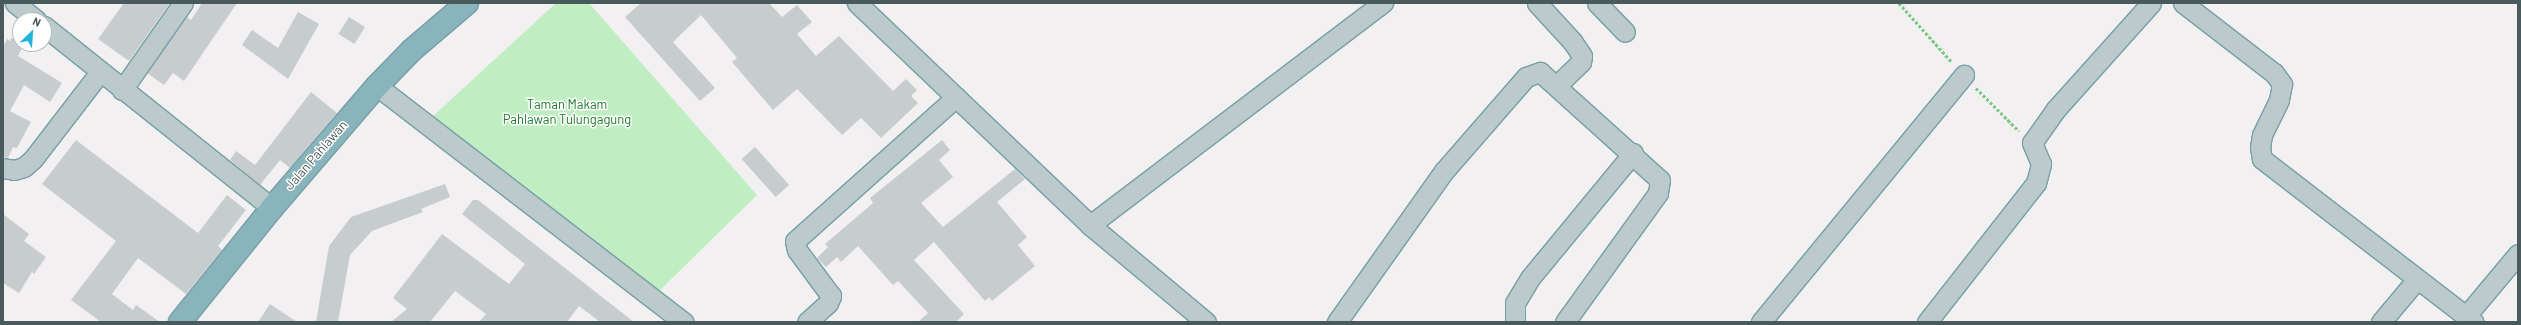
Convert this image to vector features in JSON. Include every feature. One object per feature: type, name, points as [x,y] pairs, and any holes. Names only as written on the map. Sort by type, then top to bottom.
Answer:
[{"type":"highway","name":"Jalan Pahlawan","points":[[180,322],[272,208],[377,86],[412,50],[467,3]]},
{"type":"street","points":[[15,3],[26,12]]},
{"type":"street","points":[[122,90],[183,3]]},
{"type":"street","points":[[857,3],[1090,225],[1206,322]]},
{"type":"street","points":[[1090,225],[1383,3]]},
{"type":"street","points":[[1537,3],[1572,40],[1582,56],[1581,62],[1556,85]]},
{"type":"street","points":[[1597,3],[1625,32]]},
{"type":"street","points":[[1927,322],[2036,183],[2041,164],[2032,143],[2056,109],[2151,3]]},
{"type":"street","points":[[2183,3],[2274,73],[2282,84],[2279,100],[2262,135],[2260,147],[2262,159],[2470,319],[2518,254]]},
{"type":"street","points":[[52,33],[122,90],[272,208]]},
{"type":"street","points":[[3,168],[14,170],[24,167],[33,159],[100,72]]},
{"type":"street","points":[[1337,322],[1444,171],[1526,77],[1540,72],[1658,177],[1660,189],[1565,322]]},
{"type":"street","points":[[1761,322],[1964,75]]},
{"type":"street","points":[[377,86],[684,322]]},
{"type":"street","points":[[807,322],[828,303],[831,296],[797,250],[795,241],[956,97]]},
{"type":"street","points":[[1515,322],[1515,303],[1527,283],[1632,154]]},
{"type":"street","points":[[2381,322],[2417,279]]},
{"type":"green space","name":"Taman Makam Pahlawan Tulungagung","points":[[556,3],[589,3],[757,195],[656,294],[432,117]]},
{"type":"building","points":[[124,3],[169,4],[129,61],[98,39]]},
{"type":"building","points":[[202,3],[237,3],[184,81],[173,73],[164,85],[147,73],[187,17],[191,20]]},
{"type":"building","points":[[641,3],[769,3],[782,17],[797,5],[812,22],[797,34],[816,56],[839,36],[893,91],[906,79],[917,90],[911,96],[918,103],[881,138],[861,118],[842,135],[797,89],[773,110],[732,62],[737,58],[701,15],[673,42],[715,88],[700,101],[625,17]]},
{"type":"building","points":[[298,12],[319,24],[288,79],[242,45],[252,30],[278,48]]},
{"type":"building","points":[[349,17],[365,27],[355,44],[338,34]]},
{"type":"building","points":[[12,38],[12,52],[20,52],[18,56],[62,83],[50,102],[24,85],[10,111],[31,122],[17,148],[13,147],[8,158],[3,157],[3,47],[7,39],[10,41]]},
{"type":"building","points":[[311,92],[337,113],[290,168],[280,160],[260,185],[230,160],[236,151],[255,165]]},
{"type":"building","points":[[76,140],[198,233],[227,195],[246,210],[218,246],[222,250],[186,294],[138,258],[112,294],[133,310],[136,305],[160,322],[101,322],[71,300],[116,241],[42,184]]},
{"type":"building","points":[[942,140],[950,150],[939,160],[953,177],[921,203],[943,227],[1015,169],[1025,179],[997,202],[1027,237],[1018,245],[1035,266],[992,301],[989,297],[985,301],[934,242],[914,260],[964,314],[956,322],[918,322],[928,313],[898,281],[893,285],[858,246],[841,262],[837,257],[826,267],[817,258],[828,247],[825,244],[873,203],[870,198]]},
{"type":"building","points":[[755,147],[789,185],[776,197],[742,159]]},
{"type":"building","points":[[445,184],[450,197],[421,209],[423,212],[372,231],[350,255],[338,322],[316,322],[329,246],[351,217]]},
{"type":"building","points":[[473,200],[478,200],[634,322],[600,322],[579,306],[567,322],[479,322],[486,314],[455,291],[430,322],[391,322],[407,309],[393,298],[442,234],[509,284],[525,264],[462,214]]},
{"type":"building","points":[[3,214],[29,234],[24,241],[46,257],[34,274],[32,272],[19,293],[3,283]]},
{"type":"building","points":[[270,304],[297,322],[258,322]]}]
